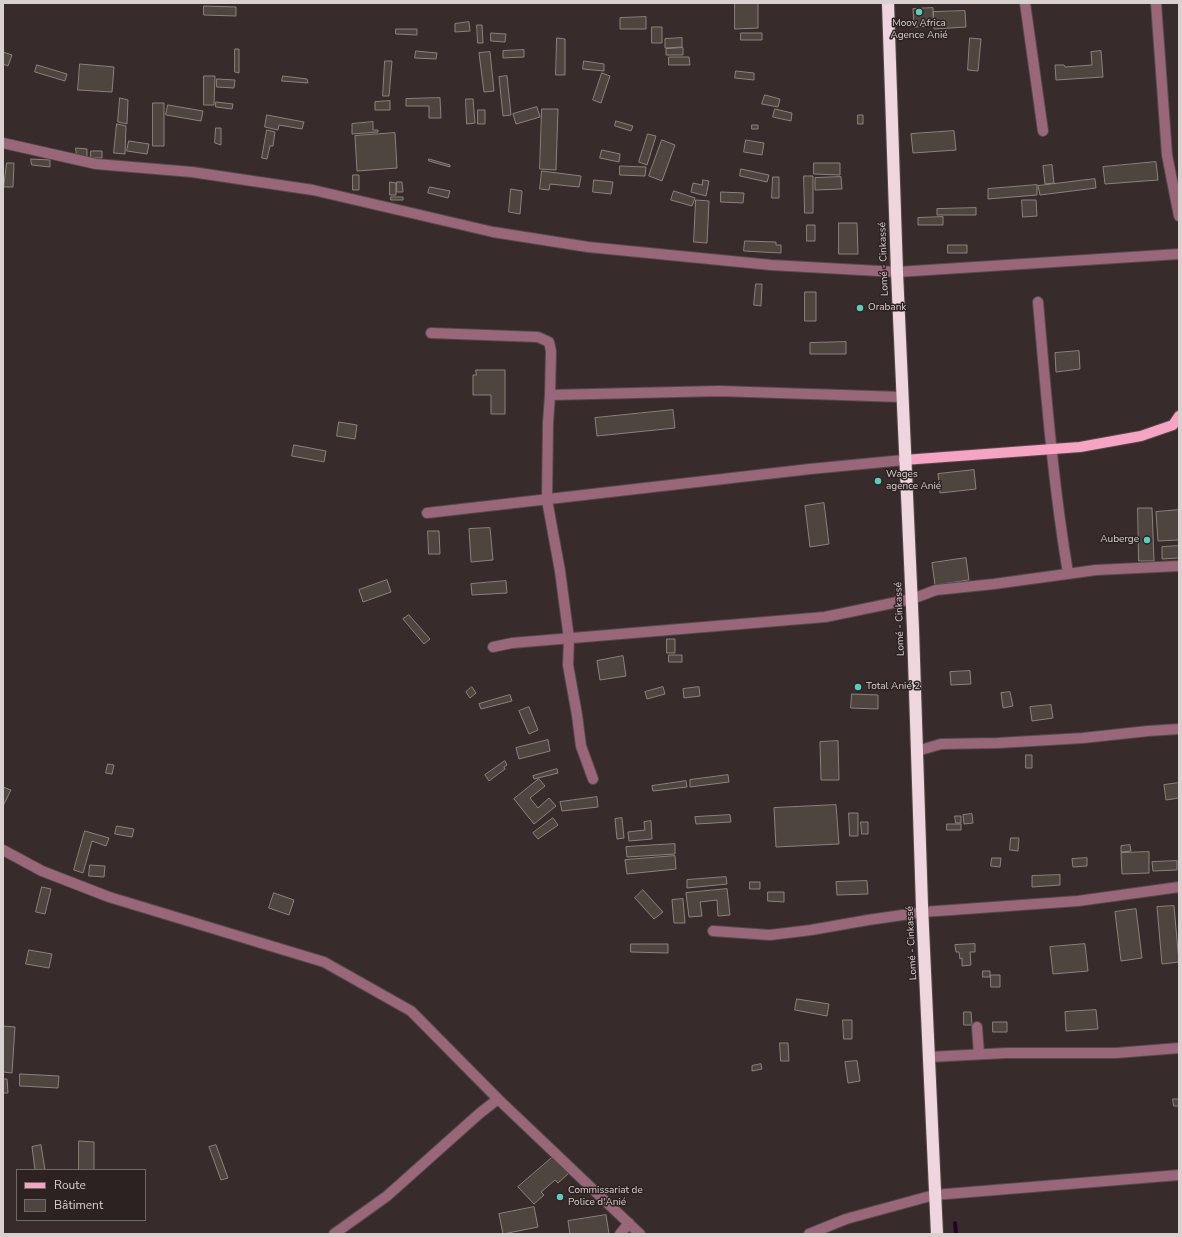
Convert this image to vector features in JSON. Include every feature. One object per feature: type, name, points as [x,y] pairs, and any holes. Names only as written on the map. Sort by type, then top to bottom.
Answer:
[{"type":"highway","name":"Lomé - Cinkassé","points":[[888,3],[896,272],[912,599],[934,1194],[937,1234]]},
{"type":"main road","points":[[904,460],[1080,447],[1141,436],[1173,425],[1179,416]]},
{"type":"street","points":[[1025,3],[1043,131]]},
{"type":"street","points":[[1156,3],[1167,155],[1179,216]]},
{"type":"street","points":[[3,143],[96,164],[192,172],[313,190],[492,232],[588,247],[771,265],[896,272],[1179,254]]},
{"type":"street","points":[[1038,302],[1051,449],[1068,573]]},
{"type":"street","points":[[431,333],[538,337],[549,342],[551,351],[547,500],[560,571],[569,640],[568,665],[581,746],[593,779]]},
{"type":"street","points":[[550,395],[719,391],[902,397]]},
{"type":"street","points":[[427,513],[803,470],[904,460]]},
{"type":"street","points":[[493,647],[512,644],[826,617],[912,599],[936,590],[994,584],[1096,570],[1179,566]]},
{"type":"street","points":[[917,751],[941,744],[998,743],[1083,738],[1148,730],[1179,729]]},
{"type":"street","points":[[3,850],[42,872],[109,897],[324,962],[411,1011],[498,1099],[640,1234]]},
{"type":"street","points":[[712,931],[770,935],[923,912],[1078,901],[1179,888]]},
{"type":"street","points":[[977,1027],[979,1054]]},
{"type":"street","points":[[929,1057],[1013,1053],[1116,1052],[1179,1048]]},
{"type":"street","points":[[334,1234],[387,1196],[480,1113],[498,1099]]},
{"type":"street","points":[[810,1234],[846,1219],[934,1194],[1179,1175]]},
{"type":"street","points":[[620,1234],[629,1223]]},
{"type":"building","points":[[735,3],[758,3],[758,28],[735,29]]},
{"type":"building","points":[[204,6],[236,7],[236,16],[204,15]]},
{"type":"building","points":[[933,8],[934,26],[914,27],[913,9]]},
{"type":"building","points":[[965,11],[966,27],[934,29],[933,12]]},
{"type":"building","points":[[646,17],[646,29],[620,29],[620,18]]},
{"type":"building","points":[[469,22],[470,31],[455,32],[455,24]]},
{"type":"building","points":[[477,25],[482,25],[483,43],[478,43]]},
{"type":"building","points":[[652,27],[662,27],[662,43],[652,43]]},
{"type":"building","points":[[396,29],[417,29],[417,35],[396,34]]},
{"type":"building","points":[[491,33],[506,34],[505,42],[491,41]]},
{"type":"building","points":[[741,33],[762,33],[762,40],[741,40]]},
{"type":"building","points":[[557,38],[565,39],[565,75],[556,75]]},
{"type":"building","points":[[682,38],[682,47],[665,48],[665,39]]},
{"type":"building","points":[[970,38],[981,39],[978,71],[968,70]]},
{"type":"building","points":[[683,48],[683,55],[666,55],[666,49]]},
{"type":"building","points":[[235,49],[239,49],[239,73],[235,72]]},
{"type":"building","points":[[524,50],[524,57],[503,58],[503,51]]},
{"type":"building","points":[[416,51],[437,53],[436,59],[415,58]]},
{"type":"building","points":[[1101,51],[1103,77],[1056,80],[1055,65],[1064,65],[1065,67],[1092,65],[1091,52]]},
{"type":"building","points":[[3,52],[12,55],[8,66],[3,64]]},
{"type":"building","points":[[490,52],[494,91],[484,92],[479,53]]},
{"type":"building","points":[[669,57],[689,57],[690,65],[669,65]]},
{"type":"building","points":[[385,61],[392,61],[389,96],[383,96]]},
{"type":"building","points":[[584,61],[604,64],[604,71],[583,69]]},
{"type":"building","points":[[80,64],[114,67],[112,92],[78,90]]},
{"type":"building","points":[[37,65],[67,74],[65,81],[35,72]]},
{"type":"building","points":[[736,71],[754,73],[754,80],[735,78]]},
{"type":"building","points":[[602,73],[610,76],[601,103],[593,100]]},
{"type":"building","points":[[204,76],[215,76],[214,105],[204,105]]},
{"type":"building","points":[[283,76],[307,79],[308,83],[282,81]]},
{"type":"building","points":[[507,76],[511,115],[503,116],[499,77]]},
{"type":"building","points":[[217,79],[235,80],[234,88],[217,87]]},
{"type":"building","points":[[765,95],[780,99],[778,107],[762,104]]},
{"type":"building","points":[[120,98],[128,100],[127,124],[118,122]]},
{"type":"building","points":[[440,98],[441,118],[429,118],[429,106],[406,106],[406,99]]},
{"type":"building","points":[[466,99],[473,99],[475,123],[467,124]]},
{"type":"building","points":[[390,101],[390,110],[375,110],[375,102]]},
{"type":"building","points":[[216,102],[233,104],[232,109],[216,107]]},
{"type":"building","points":[[153,103],[164,103],[164,146],[153,146]]},
{"type":"building","points":[[168,105],[203,111],[201,121],[166,115]]},
{"type":"building","points":[[537,107],[540,117],[516,124],[513,114]]},
{"type":"building","points":[[542,109],[558,109],[556,170],[540,169]]},
{"type":"building","points":[[775,109],[792,113],[791,121],[773,117]]},
{"type":"building","points":[[478,110],[485,110],[485,124],[478,124]]},
{"type":"building","points":[[267,115],[304,122],[302,129],[279,125],[278,130],[265,127]]},
{"type":"building","points":[[858,115],[863,115],[863,124],[858,124]]},
{"type":"building","points":[[616,121],[633,126],[631,131],[615,126]]},
{"type":"building","points":[[373,122],[373,130],[378,130],[378,132],[352,134],[352,124]]},
{"type":"building","points":[[117,124],[126,126],[125,154],[114,153]]},
{"type":"building","points":[[752,125],[758,125],[758,129],[752,129]]},
{"type":"building","points":[[216,128],[221,128],[221,145],[215,143]]},
{"type":"building","points":[[267,130],[275,132],[273,146],[270,146],[267,159],[262,158]]},
{"type":"building","points":[[954,131],[956,150],[913,153],[911,134]]},
{"type":"building","points":[[395,133],[397,168],[357,171],[355,136]]},
{"type":"building","points":[[648,134],[656,136],[647,165],[639,162]]},
{"type":"building","points":[[662,140],[675,145],[662,181],[649,176]]},
{"type":"building","points":[[746,140],[764,143],[762,155],[744,152]]},
{"type":"building","points":[[129,141],[149,144],[147,154],[127,151]]},
{"type":"building","points":[[76,148],[87,149],[87,157],[77,156]]},
{"type":"building","points":[[602,150],[620,154],[619,162],[600,158]]},
{"type":"building","points":[[91,151],[102,151],[102,158],[91,158]]},
{"type":"building","points":[[31,159],[50,160],[50,167],[32,165]]},
{"type":"building","points":[[429,159],[450,165],[450,167],[429,161]]},
{"type":"building","points":[[1156,162],[1158,180],[1105,184],[1103,167]]},
{"type":"building","points":[[7,163],[14,163],[13,187],[4,187]]},
{"type":"building","points":[[814,163],[840,163],[840,175],[814,174]]},
{"type":"building","points":[[1052,165],[1054,183],[1045,184],[1043,166]]},
{"type":"building","points":[[620,166],[646,167],[645,176],[620,175]]},
{"type":"building","points":[[741,169],[769,175],[767,182],[740,176]]},
{"type":"building","points":[[542,171],[581,176],[579,187],[550,184],[549,190],[540,189]]},
{"type":"building","points":[[353,175],[359,175],[359,190],[353,190]]},
{"type":"building","points":[[804,176],[813,176],[813,213],[805,213]]},
{"type":"building","points":[[773,177],[779,177],[779,198],[772,198]]},
{"type":"building","points":[[841,177],[842,189],[815,190],[815,178]]},
{"type":"building","points":[[1095,179],[1096,188],[1040,195],[1038,186]]},
{"type":"building","points":[[594,180],[613,182],[611,194],[593,192]]},
{"type":"building","points":[[703,180],[709,181],[706,196],[691,192],[693,183],[702,185]]},
{"type":"building","points":[[390,182],[396,183],[396,195],[390,195]]},
{"type":"building","points":[[397,182],[402,182],[403,192],[397,192]]},
{"type":"building","points":[[1037,185],[1037,195],[988,199],[988,189]]},
{"type":"building","points":[[430,187],[450,191],[448,198],[428,193]]},
{"type":"building","points":[[511,189],[522,191],[520,214],[509,212]]},
{"type":"building","points":[[674,191],[695,198],[692,206],[671,200]]},
{"type":"building","points":[[721,192],[744,193],[743,203],[721,202]]},
{"type":"building","points":[[391,197],[403,197],[403,200],[391,200]]},
{"type":"building","points":[[696,200],[709,201],[707,243],[694,242]]},
{"type":"building","points":[[1022,200],[1036,200],[1037,216],[1023,217]]},
{"type":"building","points":[[976,208],[976,215],[937,215],[937,209]]},
{"type":"building","points":[[943,217],[943,225],[918,225],[918,218]]},
{"type":"building","points":[[839,223],[857,223],[858,254],[839,254]]},
{"type":"building","points":[[807,225],[815,225],[815,241],[807,241]]},
{"type":"building","points":[[745,241],[776,242],[776,245],[781,245],[781,253],[744,251]]},
{"type":"building","points":[[948,245],[967,245],[967,253],[948,253]]},
{"type":"building","points":[[756,284],[762,284],[761,306],[754,305]]},
{"type":"building","points":[[805,292],[816,292],[816,321],[805,321]]},
{"type":"building","points":[[846,342],[846,354],[810,354],[810,343]]},
{"type":"building","points":[[1079,351],[1080,369],[1056,372],[1055,353]]},
{"type":"building","points":[[476,370],[505,370],[505,414],[491,414],[491,395],[473,395],[473,375],[476,375]]},
{"type":"building","points":[[673,410],[675,428],[597,436],[595,418]]},
{"type":"building","points":[[339,422],[357,425],[355,439],[337,436]]},
{"type":"building","points":[[294,445],[326,451],[324,462],[292,456]]},
{"type":"building","points":[[974,470],[976,489],[940,493],[938,474]]},
{"type":"building","points":[[824,503],[829,544],[810,547],[805,506]]},
{"type":"building","points":[[1138,508],[1152,508],[1154,561],[1139,561]]},
{"type":"building","points":[[1179,510],[1179,540],[1158,541],[1156,512]]},
{"type":"building","points":[[490,528],[493,560],[471,562],[469,529]]},
{"type":"building","points":[[428,531],[439,531],[440,554],[429,554]]},
{"type":"building","points":[[1179,546],[1179,558],[1162,559],[1162,547]]},
{"type":"building","points":[[966,558],[969,580],[935,585],[932,563]]},
{"type":"building","points":[[387,580],[391,592],[363,602],[359,590]]},
{"type":"building","points":[[506,581],[507,593],[472,595],[471,584]]},
{"type":"building","points":[[409,615],[430,639],[424,644],[403,619]]},
{"type":"building","points":[[667,639],[675,639],[675,653],[667,653]]},
{"type":"building","points":[[669,655],[682,655],[682,662],[669,662]]},
{"type":"building","points":[[623,656],[626,676],[600,680],[597,661]]},
{"type":"building","points":[[970,671],[971,684],[951,685],[950,672]]},
{"type":"building","points":[[472,687],[476,693],[470,698],[466,692]]},
{"type":"building","points":[[663,687],[665,694],[647,699],[645,692]]},
{"type":"building","points":[[699,687],[700,696],[684,698],[683,689]]},
{"type":"building","points":[[1010,692],[1013,706],[1003,708],[1001,693]]},
{"type":"building","points":[[852,694],[878,695],[878,709],[851,708]]},
{"type":"building","points":[[510,695],[512,701],[481,709],[479,704]]},
{"type":"building","points":[[1051,705],[1053,718],[1032,721],[1030,707]]},
{"type":"building","points":[[529,707],[538,730],[529,734],[519,711]]},
{"type":"building","points":[[548,740],[550,751],[519,759],[516,748]]},
{"type":"building","points":[[838,741],[839,780],[821,780],[820,742]]},
{"type":"building","points":[[1026,755],[1032,755],[1032,768],[1026,768]]},
{"type":"building","points":[[505,761],[507,765],[504,767],[505,769],[489,781],[485,775]]},
{"type":"building","points":[[108,764],[114,765],[112,774],[106,773]]},
{"type":"building","points":[[557,769],[558,773],[534,779],[533,776]]},
{"type":"building","points":[[728,775],[729,782],[690,787],[690,780]]},
{"type":"building","points":[[539,779],[545,786],[530,798],[538,808],[549,798],[556,806],[534,824],[514,799]]},
{"type":"building","points":[[686,781],[687,787],[653,791],[652,786]]},
{"type":"building","points":[[1179,783],[1179,798],[1166,800],[1164,785]]},
{"type":"building","points":[[3,787],[11,790],[3,806]]},
{"type":"building","points":[[597,797],[598,807],[562,811],[560,802]]},
{"type":"building","points":[[836,805],[839,844],[776,847],[774,808]]},
{"type":"building","points":[[849,813],[858,813],[858,836],[850,836]]},
{"type":"building","points":[[972,814],[973,823],[964,824],[963,815]]},
{"type":"building","points":[[730,815],[731,822],[696,824],[695,817]]},
{"type":"building","points":[[955,816],[961,816],[961,823],[956,823]]},
{"type":"building","points":[[553,818],[558,825],[538,839],[533,833]]},
{"type":"building","points":[[622,818],[624,838],[617,839],[615,819]]},
{"type":"building","points":[[651,821],[652,839],[629,841],[628,832],[645,830],[644,822]]},
{"type":"building","points":[[861,822],[868,822],[868,834],[862,834]]},
{"type":"building","points":[[947,824],[961,824],[961,830],[947,830]]},
{"type":"building","points":[[117,826],[134,829],[132,837],[115,834]]},
{"type":"building","points":[[85,831],[109,838],[106,846],[92,841],[83,873],[74,870]]},
{"type":"building","points":[[1011,838],[1019,838],[1018,851],[1010,850]]},
{"type":"building","points":[[675,844],[675,854],[627,857],[626,847]]},
{"type":"building","points":[[1130,845],[1131,851],[1121,852],[1121,846]]},
{"type":"building","points":[[1149,852],[1149,873],[1122,874],[1121,853]]},
{"type":"building","points":[[675,856],[676,869],[627,874],[625,860]]},
{"type":"building","points":[[992,858],[1001,858],[1000,867],[991,866]]},
{"type":"building","points":[[1087,858],[1087,866],[1073,867],[1072,859]]},
{"type":"building","points":[[1177,861],[1177,870],[1153,871],[1152,862]]},
{"type":"building","points":[[90,865],[105,866],[104,877],[89,876]]},
{"type":"building","points":[[1060,875],[1060,885],[1032,887],[1032,876]]},
{"type":"building","points":[[726,877],[727,884],[687,888],[687,880]]},
{"type":"building","points":[[867,881],[868,894],[837,895],[836,882]]},
{"type":"building","points":[[750,882],[760,882],[760,889],[750,889]]},
{"type":"building","points":[[42,887],[51,889],[45,914],[36,912]]},
{"type":"building","points":[[727,889],[730,915],[718,916],[717,900],[700,902],[702,916],[689,917],[686,893]]},
{"type":"building","points":[[643,890],[663,912],[654,919],[635,898]]},
{"type":"building","points":[[768,892],[784,892],[784,902],[768,901]]},
{"type":"building","points":[[274,893],[294,900],[289,915],[269,908]]},
{"type":"building","points":[[683,899],[685,923],[674,923],[672,900]]},
{"type":"building","points":[[1174,906],[1179,962],[1162,964],[1157,907]]},
{"type":"building","points":[[1136,909],[1142,958],[1121,961],[1115,912]]},
{"type":"building","points":[[631,944],[668,944],[668,953],[631,952]]},
{"type":"building","points":[[975,944],[975,952],[970,952],[971,965],[962,966],[962,958],[960,959],[959,952],[956,952],[955,945]]},
{"type":"building","points":[[1085,944],[1088,971],[1053,974],[1050,947]]},
{"type":"building","points":[[29,950],[52,954],[49,968],[26,964]]},
{"type":"building","points":[[983,971],[990,971],[990,977],[983,977]]},
{"type":"building","points":[[991,975],[1000,975],[1000,987],[991,987]]},
{"type":"building","points":[[797,999],[829,1004],[827,1016],[795,1010]]},
{"type":"building","points":[[1096,1010],[1098,1029],[1066,1031],[1065,1012]]},
{"type":"building","points":[[964,1012],[971,1012],[972,1025],[964,1025]]},
{"type":"building","points":[[843,1020],[852,1020],[852,1039],[844,1039]]},
{"type":"building","points":[[993,1022],[1007,1022],[1007,1032],[993,1032]]},
{"type":"building","points":[[3,1026],[15,1027],[12,1073],[3,1072]]},
{"type":"building","points":[[780,1043],[788,1043],[789,1061],[781,1061]]},
{"type":"building","points":[[857,1061],[860,1081],[848,1083],[845,1062]]},
{"type":"building","points":[[761,1064],[762,1069],[752,1071],[752,1066]]},
{"type":"building","points":[[20,1074],[59,1076],[58,1088],[20,1086]]},
{"type":"building","points":[[3,1079],[7,1079],[8,1093],[3,1093]]},
{"type":"building","points":[[1173,1099],[1179,1099],[1179,1106],[1174,1106]]},
{"type":"building","points":[[79,1141],[94,1142],[94,1169],[79,1169]]},
{"type":"building","points":[[41,1145],[45,1169],[35,1169],[32,1147]]},
{"type":"building","points":[[216,1145],[228,1178],[221,1180],[209,1147]]},
{"type":"building","points":[[554,1156],[569,1173],[558,1183],[555,1180],[541,1192],[544,1195],[534,1204],[518,1187]]},
{"type":"building","points":[[534,1207],[538,1227],[503,1234],[499,1214]]},
{"type":"building","points":[[606,1215],[609,1234],[570,1234],[568,1221]]},
{"type":"waterway","points":[[955,1223],[956,1234]]},
{"type":"place","name":"Moov Africa Agence Anié","points":[[919,12]]},
{"type":"place","name":"Orabank","points":[[860,308]]},
{"type":"place","name":"Wages agence Anié","points":[[878,481]]},
{"type":"place","name":"Auberge","points":[[1147,540]]},
{"type":"place","name":"Total Anié 2","points":[[858,687]]},
{"type":"place","name":"Commissariat de Police d'Anié","points":[[560,1197]]}]
